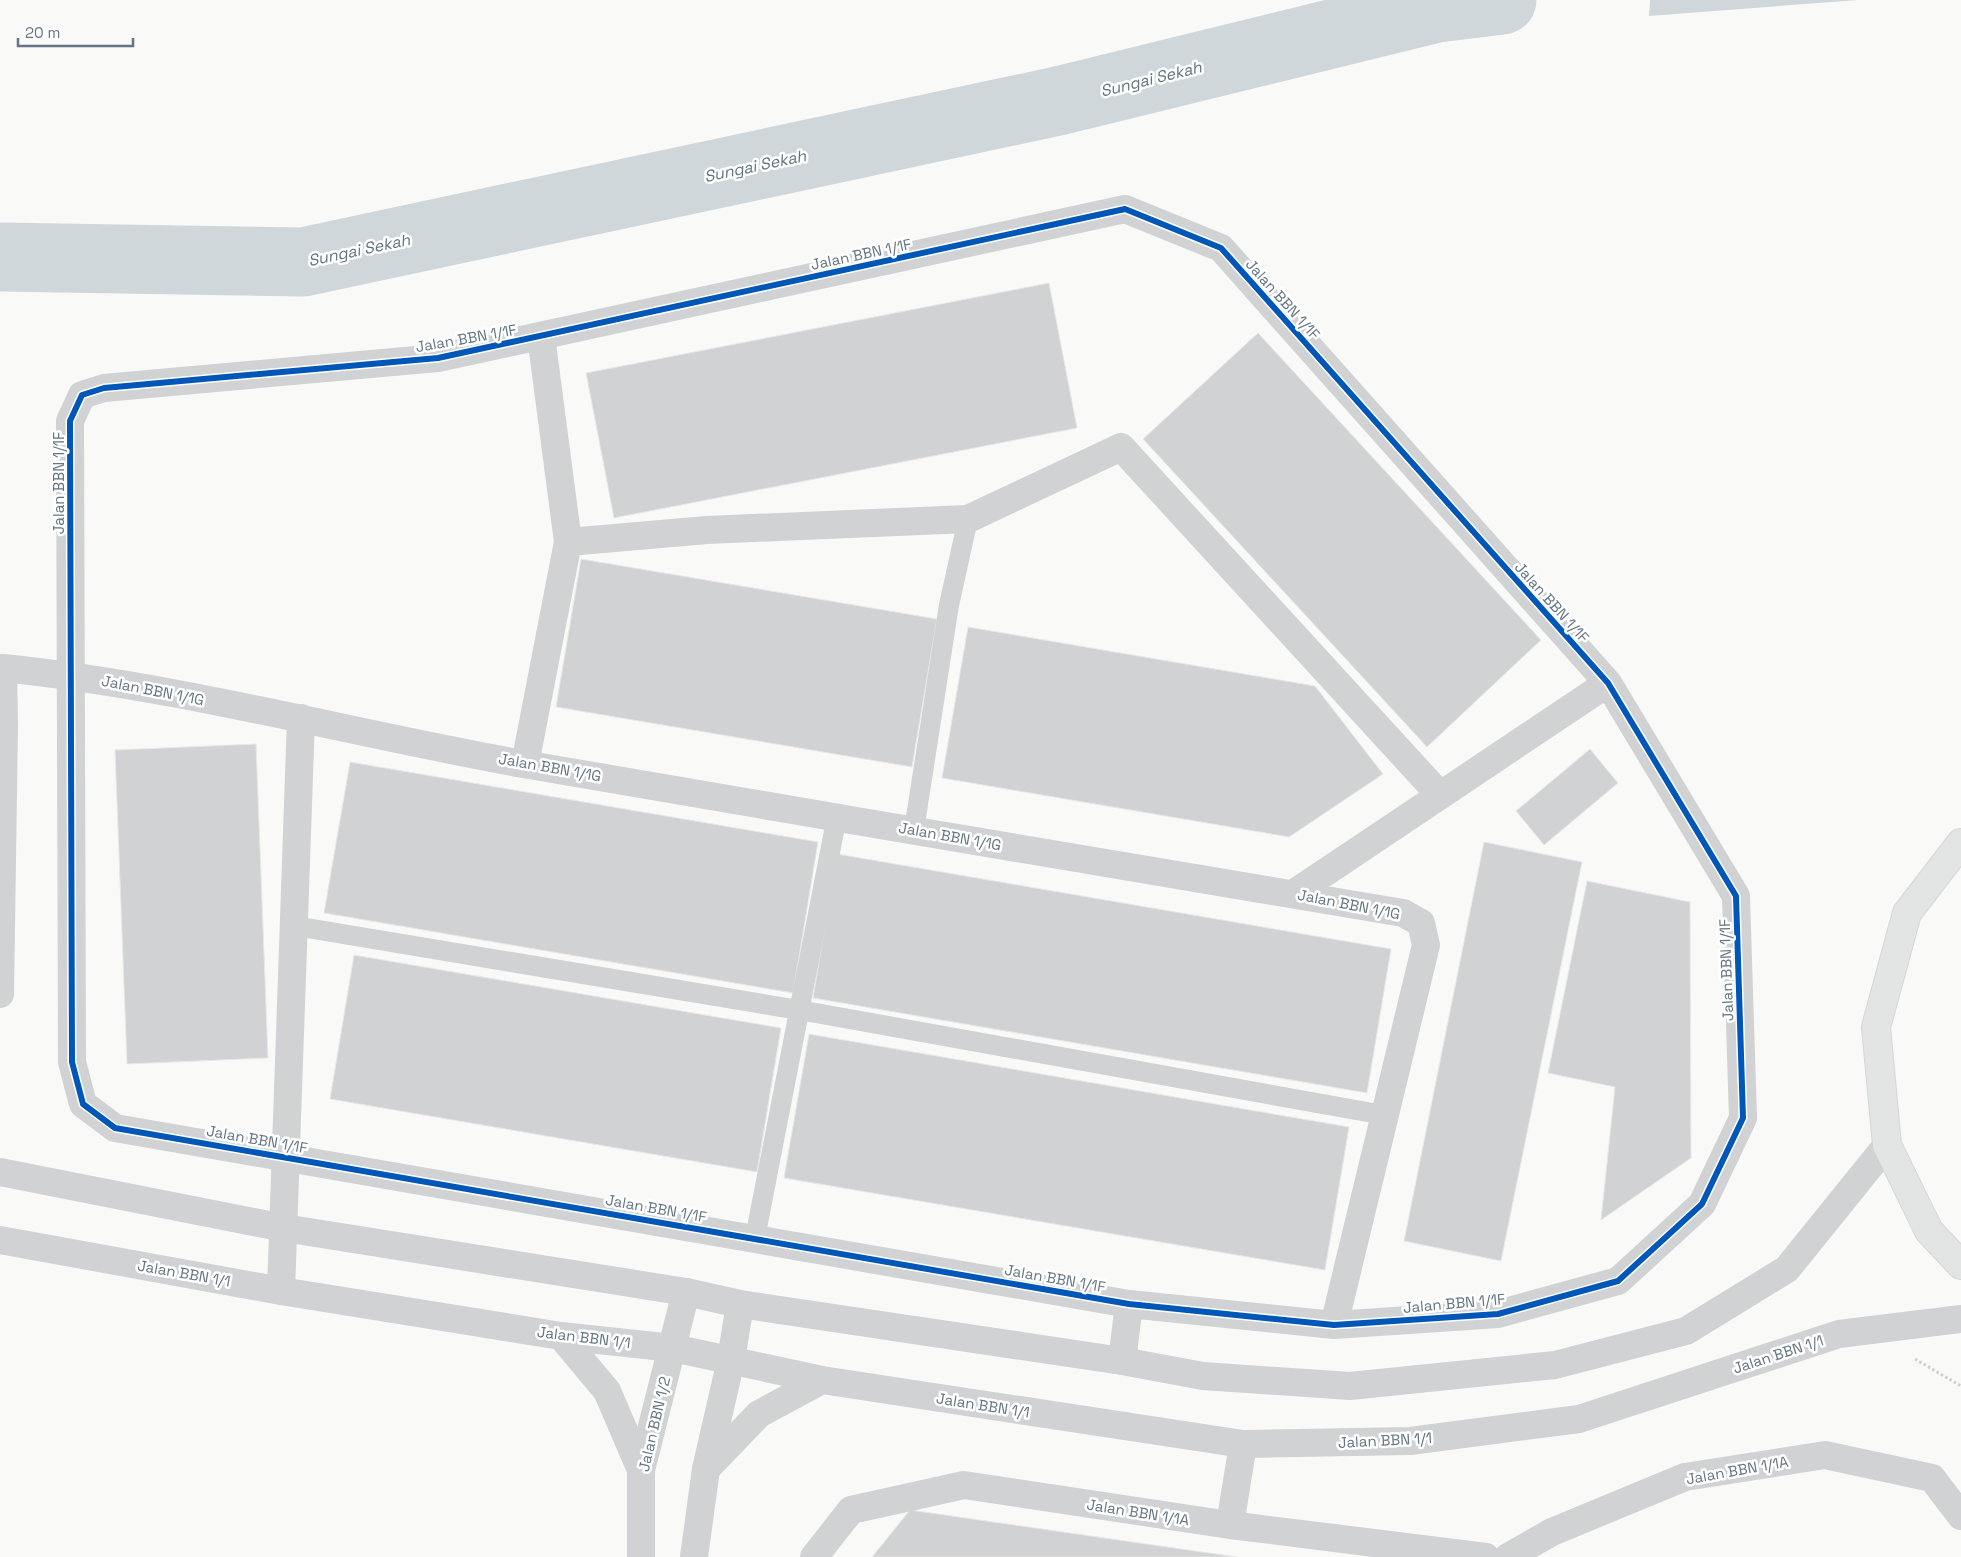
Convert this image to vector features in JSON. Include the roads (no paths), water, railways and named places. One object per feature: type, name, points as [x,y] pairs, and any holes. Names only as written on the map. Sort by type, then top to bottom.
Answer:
[{"type":"main road","points":[[1961,843],[1907,913],[1876,1027],[1887,1144],[1929,1231],[1961,1265]]},
{"type":"street","name":"Jalan BBN 1/1F","points":[[1125,209],[1221,248],[1608,683],[1736,896],[1743,1118],[1702,1204],[1618,1281],[1498,1314],[1334,1325],[1129,1304],[115,1128],[83,1104],[72,1062],[70,421],[82,394],[104,388],[438,358],[541,336],[1125,209]]},
{"type":"street","points":[[525,764],[568,542],[541,336]]},
{"type":"street","points":[[568,542],[707,530],[968,519],[1121,447],[1440,795]]},
{"type":"street","points":[[0,994],[4,725],[1,669]]},
{"type":"street","name":"Jalan BBN 1/1G","points":[[1,669],[71,675],[301,718],[525,764],[1403,913],[1422,923],[1426,945],[1334,1325]]},
{"type":"street","points":[[1293,894],[1608,683]]},
{"type":"street","points":[[281,1291],[301,718]]},
{"type":"street","points":[[0,1172],[284,1228],[686,1292],[740,1304],[1204,1376],[1350,1386],[1556,1365],[1686,1330],[1787,1269],[1887,1144]]},
{"type":"street","name":"Jalan BBN 1/1","points":[[0,1240],[281,1291],[561,1336],[672,1348],[822,1380],[1243,1444],[1410,1441],[1579,1419],[1839,1334],[1961,1318]]},
{"type":"street","name":"Jalan BBN 1/2","points":[[641,1557],[641,1470],[686,1292]]},
{"type":"street","points":[[694,1557],[706,1469],[730,1360],[740,1304]]},
{"type":"street","points":[[1122,1362],[1129,1304]]},
{"type":"street","points":[[561,1336],[607,1392],[641,1470]]},
{"type":"street","points":[[706,1469],[759,1414],[822,1380]]},
{"type":"street","points":[[1230,1526],[1243,1444]]},
{"type":"street","name":"Jalan BBN 1/1A","points":[[1508,1557],[1552,1532],[1685,1477],[1825,1455],[1932,1478],[1961,1516]]},
{"type":"street","name":"Jalan BBN 1/1A","points":[[814,1557],[851,1510],[964,1485],[1230,1526],[1486,1557]]},
{"type":"lane","points":[[914,830],[949,605],[968,519]]},
{"type":"lane","points":[[755,1238],[837,816]]},
{"type":"lane","points":[[295,926],[799,1010],[1384,1115]]},
{"type":"waterway","name":"Sungai Sekah","points":[[0,257],[303,262],[1058,101],[1437,8],[1502,0]]}]
